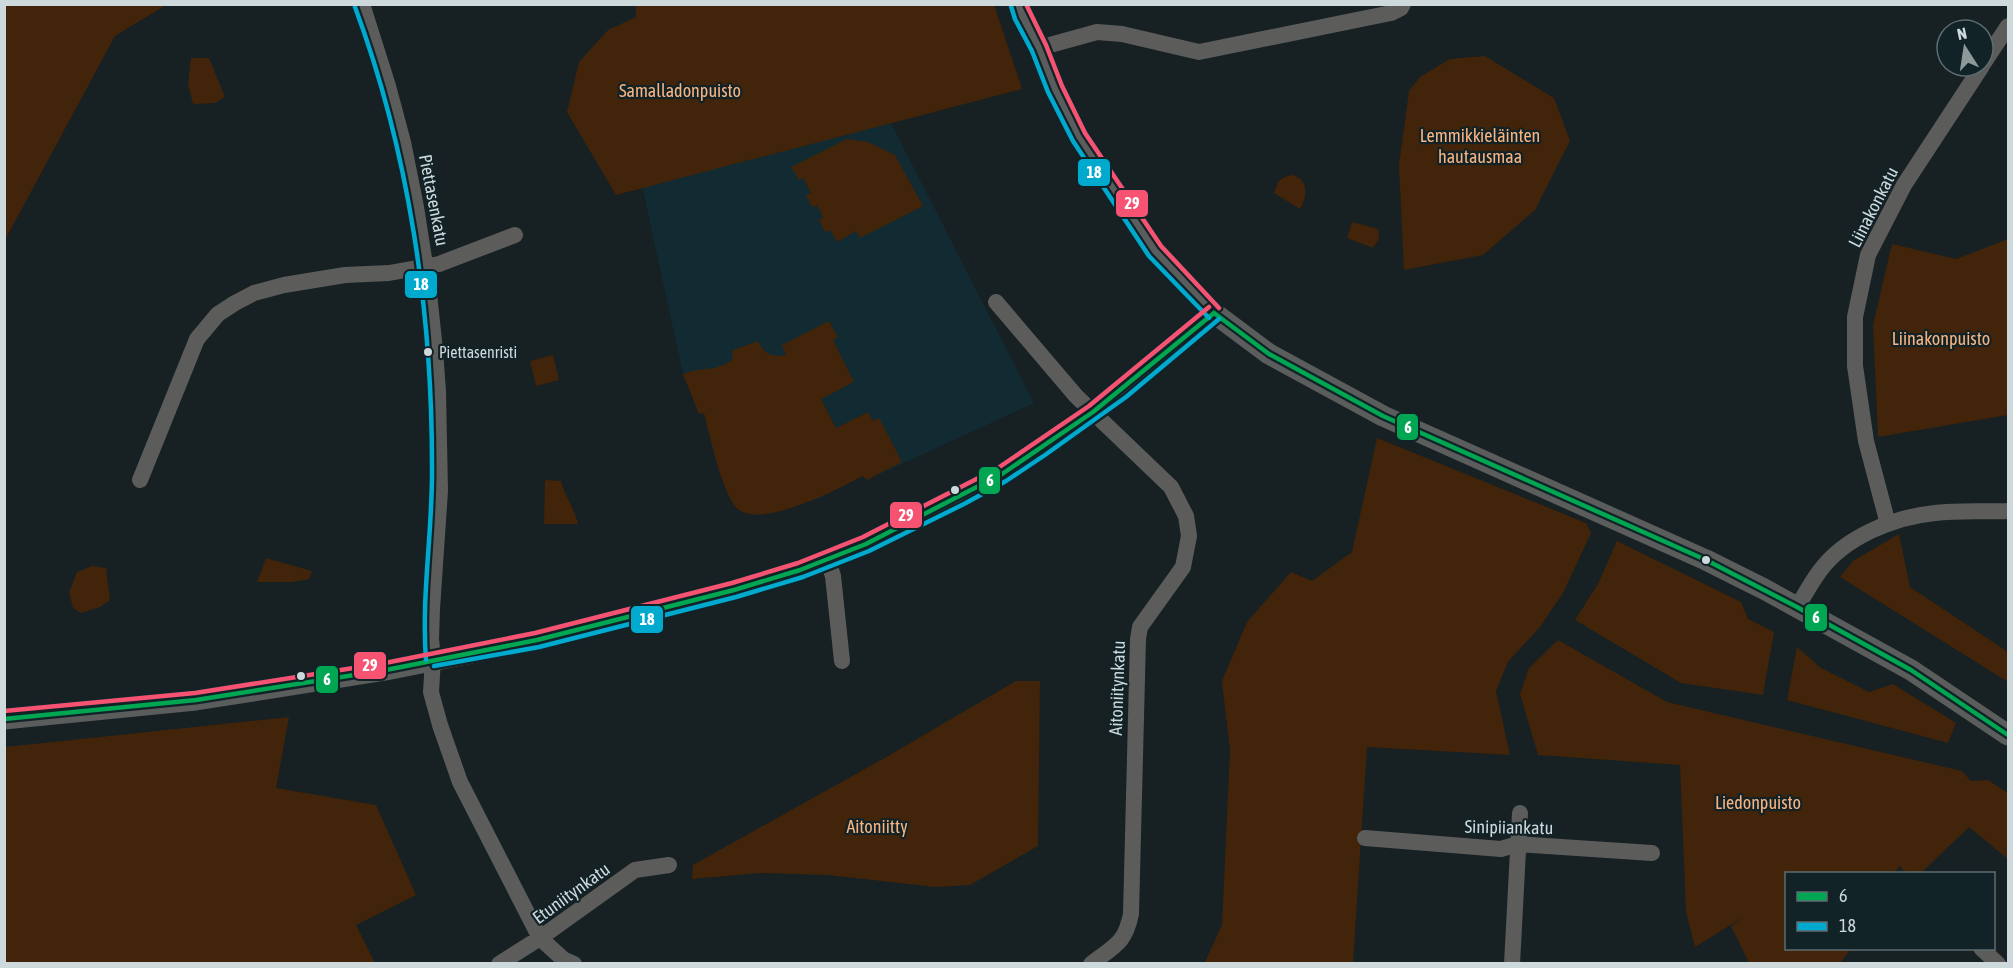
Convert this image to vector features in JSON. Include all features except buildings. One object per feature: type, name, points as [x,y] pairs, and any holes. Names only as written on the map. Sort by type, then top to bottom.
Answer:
[{"type":"main road","points":[[1018,4],[1055,89],[1079,137],[1155,251],[1215,313],[1269,354],[1383,416],[1706,560],[1911,670],[2008,735]]},
{"type":"main road","points":[[1032,4],[1039,48]]},
{"type":"main road","points":[[4,719],[196,700],[346,677],[537,640],[734,590],[800,570],[866,544],[970,492],[1041,449],[1093,412],[1215,313]]},
{"type":"street","name":"Piettasenkatu","points":[[362,4],[403,142],[417,207],[426,267],[438,391],[440,462],[438,534],[432,609],[433,659]]},
{"type":"street","points":[[1039,48],[1097,32],[1122,34],[1198,52],[1391,13],[1401,8],[1403,4]]},
{"type":"street","name":"Liinakonkatu","points":[[1995,46],[2008,26]]},
{"type":"street","name":"Liinakonkatu","points":[[1888,524],[1866,441],[1855,366],[1854,317],[1868,255],[1904,185],[1974,78]]},
{"type":"street","points":[[140,480],[189,355],[197,339],[218,314],[254,293],[284,285],[345,275],[389,273],[426,267],[515,235]]},
{"type":"street","name":"Aitoniitynkatu","points":[[996,302],[1093,412],[1171,487],[1186,516],[1189,536],[1183,567],[1140,627],[1138,639],[1129,924],[1123,940],[1091,963]]},
{"type":"street","points":[[1797,607],[1819,571],[1833,557],[1861,537],[1888,524],[1936,513],[2008,512]]},
{"type":"street","points":[[827,559],[833,576],[842,661]]},
{"type":"street","points":[[433,659],[431,692],[460,782],[540,938],[563,959],[574,963]]},
{"type":"street","points":[[1512,963],[1520,813]]},
{"type":"street","name":"Sinipiiankatu","points":[[1365,838],[1501,849],[1518,844],[1652,853]]},
{"type":"street","name":"Etuniitynkatu","points":[[499,963],[540,938],[635,870],[669,865]]},
{"type":"shaded area","points":[[891,123],[1034,403],[867,480],[863,476],[820,498],[760,515],[744,512],[736,508],[730,497],[704,413],[699,414],[683,374],[642,186]]},
{"type":"green space","points":[[4,5],[166,5],[115,36],[5,240]]},
{"type":"green space","name":"Samalladonpuisto","points":[[636,5],[994,5],[1022,89],[616,195],[567,112],[579,62],[608,30],[636,17]]},
{"type":"green space","name":"Lemmikkieläinten hautausmaa","points":[[1485,56],[1554,98],[1570,141],[1535,210],[1483,255],[1404,270],[1399,165],[1409,91],[1420,77],[1450,59]]},
{"type":"green space","points":[[191,58],[209,58],[225,97],[215,103],[193,104],[188,84]]},
{"type":"green space","points":[[847,139],[868,142],[895,155],[923,206],[860,238],[856,231],[837,242],[830,230],[825,232],[819,220],[823,217],[817,205],[812,207],[806,195],[811,193],[803,178],[799,180],[791,167]]},
{"type":"green space","points":[[1293,175],[1302,181],[1305,189],[1300,209],[1274,193],[1280,180]]},
{"type":"green space","points":[[1352,222],[1378,229],[1379,239],[1373,248],[1347,238]]},
{"type":"green space","name":"Liinakonpuisto","points":[[2008,239],[2008,415],[1878,437],[1873,325],[1892,244],[1956,259]]},
{"type":"green space","points":[[829,321],[838,337],[833,340],[854,382],[821,399],[836,428],[868,412],[873,421],[879,418],[902,462],[867,480],[863,476],[798,506],[779,512],[746,513],[735,506],[725,487],[716,462],[704,413],[699,414],[683,374],[725,364],[732,360],[733,350],[758,341],[769,354],[786,355],[782,345]]},
{"type":"green space","points":[[553,355],[559,380],[536,386],[530,361]]},
{"type":"green space","points":[[1377,438],[1586,523],[1591,533],[1563,593],[1540,627],[1508,662],[1496,691],[1510,755],[1367,747],[1353,963],[1204,964],[1222,925],[1230,750],[1222,681],[1247,622],[1291,572],[1312,581],[1352,552]]},
{"type":"green space","points":[[545,480],[561,481],[578,524],[544,524]]},
{"type":"green space","points":[[1899,534],[1910,587],[2008,652],[2008,682],[1840,577],[1853,561]]},
{"type":"green space","points":[[1617,541],[1741,602],[1748,619],[1774,632],[1763,695],[1681,683],[1575,620],[1598,584]]},
{"type":"green space","points":[[266,558],[312,571],[309,579],[292,582],[257,582]]},
{"type":"green space","points":[[92,566],[106,568],[110,600],[100,607],[81,613],[73,608],[69,592],[77,572]]},
{"type":"green space","name":"Liedonpuisto","points":[[1558,640],[1667,702],[1962,771],[1971,781],[1988,780],[2008,793],[2008,859],[1969,827],[1922,872],[1904,872],[1900,866],[1895,872],[1785,872],[1785,950],[1850,950],[1840,963],[1749,963],[1731,926],[1745,916],[1695,947],[1686,912],[1680,765],[1538,755],[1520,694],[1529,668]]},
{"type":"green space","points":[[1797,647],[1821,668],[1869,692],[1893,684],[1956,723],[1948,743],[1787,700]]},
{"type":"green space","name":"Aitoniitty","points":[[1016,681],[1040,681],[1038,846],[970,885],[936,887],[828,875],[761,873],[692,879],[693,865],[888,756]]},
{"type":"green space","points":[[289,717],[276,788],[376,805],[416,895],[356,925],[375,963],[5,963],[5,747]]},
{"type":"transit line","name":"29","points":[[1026,4],[1085,133],[1161,246],[1219,308]]},
{"type":"transit line","name":"18","points":[[1011,6],[1048,92],[1073,141],[1149,256],[1209,318]]},
{"type":"transit line","name":"18","points":[[355,7],[390,118],[414,233],[422,291],[428,349],[432,465],[425,611],[426,660]]},
{"type":"transit line","name":"29","points":[[4,711],[195,693],[385,663],[535,633],[732,583],[798,563],[863,537],[998,468],[1089,406],[1209,307]]},
{"type":"transit line","name":"6","points":[[1214,313],[1269,354],[1383,416],[1706,560],[1797,607],[1911,670],[2008,735]]},
{"type":"transit line","name":"6","points":[[4,719],[196,700],[386,670],[537,640],[734,590],[800,570],[866,544],[1002,474],[1093,412],[1214,313]]},
{"type":"transit line","name":"18","points":[[434,666],[539,647],[736,597],[803,577],[869,551],[1006,481],[1126,397],[1219,319]]},
{"type":"place","name":"Piettasenristi","points":[[428,352]]}]
